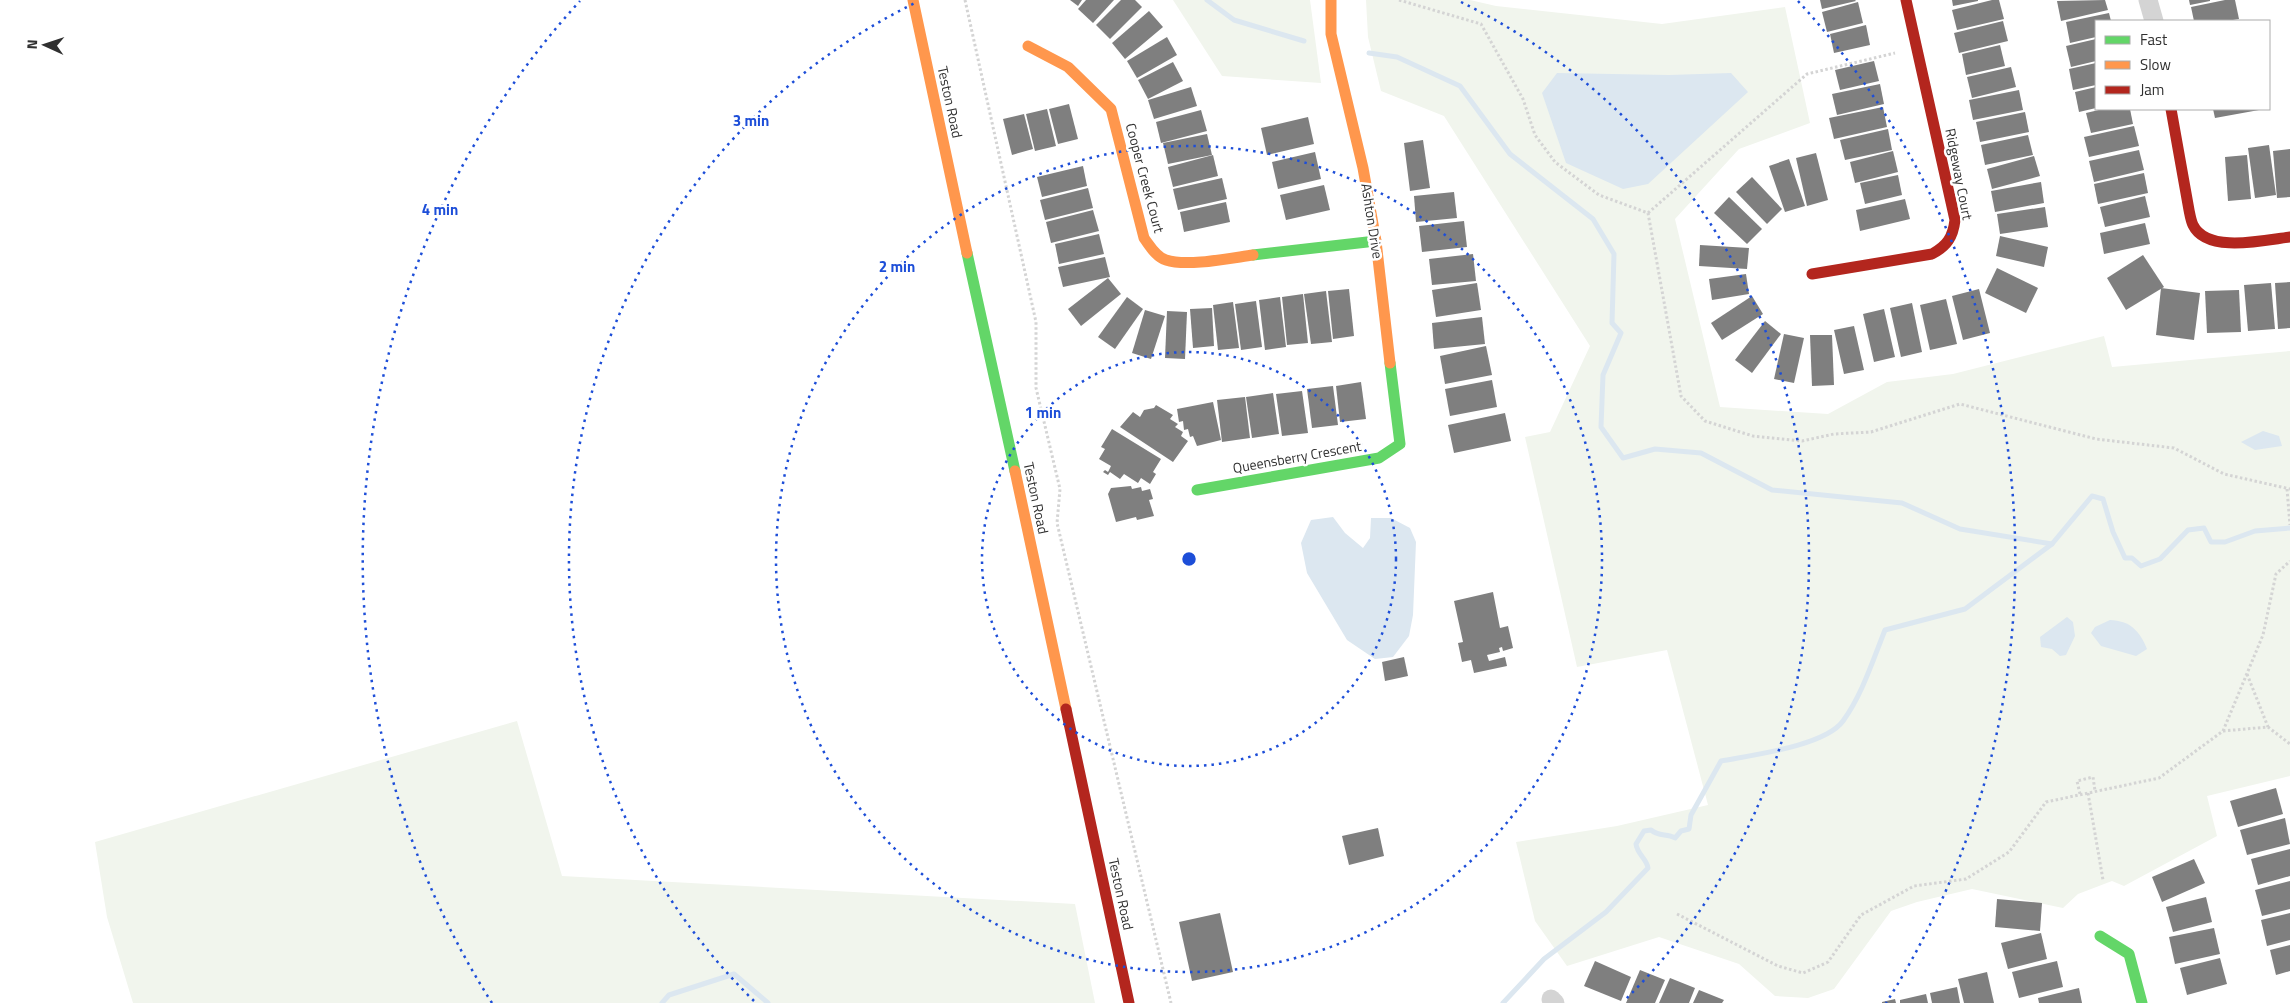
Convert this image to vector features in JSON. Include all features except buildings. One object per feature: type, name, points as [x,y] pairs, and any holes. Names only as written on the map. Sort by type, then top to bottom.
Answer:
[{"type":"street","name":"Teston Road","points":[[913,0],[1129,1003]]},
{"type":"street","name":"Ashton Drive","points":[[1331,0],[1331,34],[1363,168],[1376,241],[1400,444]]},
{"type":"street","name":"Ridgeway Court","points":[[1812,274],[1932,254],[1945,247],[1954,235],[1955,220],[1906,0]]},
{"type":"street","points":[[2148,0],[2154,20]]},
{"type":"street","name":"Cooper Creek Court","points":[[1028,46],[1068,67],[1111,109],[1144,238],[1153,251],[1166,260],[1196,262],[1376,241]]},
{"type":"street","points":[[2171,110],[2189,210],[2193,226],[2200,234],[2223,244],[2290,237]]},
{"type":"street","name":"Queensberry Crescent","points":[[1196,490],[1379,458],[1400,444]]},
{"type":"street","points":[[2100,936],[2129,954],[2142,1003]]},
{"type":"path","points":[[965,0],[1036,322],[1036,388],[1060,489],[1057,523],[1170,1003]]},
{"type":"path","points":[[1399,0],[1481,24],[1523,99],[1535,135],[1555,162],[1599,195],[1648,213]]},
{"type":"path","points":[[1648,213],[1807,74],[1917,48]]},
{"type":"path","points":[[1648,213],[1680,396],[1705,421],[1752,436],[1802,441],[1834,434],[1871,432],[1960,404],[2096,439],[2174,448],[2224,474],[2288,489],[2290,525]]},
{"type":"path","points":[[2223,731],[2263,635],[2276,574],[2290,561]]},
{"type":"path","points":[[2247,674],[2268,726],[2290,744]]},
{"type":"path","points":[[1678,914],[1778,966],[1802,973],[1828,962],[1861,915],[1914,886],[1966,879],[2009,852],[2046,802],[2159,778],[2223,731],[2268,726]]},
{"type":"path","points":[[2080,794],[2077,781],[2093,777],[2096,791]]},
{"type":"path","points":[[2088,793],[2103,880]]},
{"type":"shaded area","points":[[1173,0],[1310,0],[1321,83],[1222,76]]},
{"type":"shaded area","points":[[1366,0],[1470,0],[1496,6],[1662,24],[1785,7],[1810,123],[1739,149],[1675,219],[1720,407],[1828,414],[1887,382],[1953,374],[2104,336],[2112,367],[2290,351],[2290,776],[2207,796],[2217,836],[2124,886],[2112,881],[2078,894],[2063,908],[1972,889],[1917,902],[1891,911],[1834,989],[1808,998],[1775,996],[1739,964],[1659,937],[1567,966],[1535,921],[1516,842],[1617,826],[1708,805],[1667,650],[1577,667],[1525,437],[1550,432],[1590,346],[1444,116],[1381,91],[1368,37]]},
{"type":"shaded area","points":[[1557,73],[1669,75],[1731,73],[1748,92],[1648,184],[1623,189],[1566,163],[1542,93]]},
{"type":"shaded area","points":[[2263,431],[2279,436],[2282,446],[2255,450],[2241,442]]},
{"type":"shaded area","points":[[1333,517],[1345,533],[1363,548],[1370,538],[1371,518],[1391,518],[1410,528],[1416,542],[1413,615],[1409,636],[1393,657],[1375,659],[1347,640],[1307,573],[1301,543],[1311,520]]},
{"type":"shaded area","points":[[2067,617],[2073,622],[2075,636],[2066,655],[2060,656],[2052,649],[2041,647],[2040,637]]},
{"type":"shaded area","points":[[2110,620],[2123,622],[2133,628],[2141,637],[2147,649],[2136,656],[2101,646],[2091,633],[2095,627]]},
{"type":"shaded area","points":[[517,721],[562,876],[1075,904],[1095,1003],[133,1003],[107,917],[95,842]]},
{"type":"waterway","points":[[1207,0],[1234,20],[1304,41]]},
{"type":"waterway","points":[[1369,53],[1397,57],[1460,86],[1510,154],[1593,219],[1614,254],[1612,323],[1621,333],[1603,375],[1601,427],[1623,458],[1655,449],[1701,453],[1772,490],[1902,503],[1960,529],[2052,544]]},
{"type":"waterway","points":[[1503,1003],[1544,959],[1606,912],[1648,868],[1636,844],[1644,831],[1651,830],[1657,834],[1675,838],[1681,831],[1689,829],[1691,815],[1721,761],[1787,748],[1821,737],[1834,730],[1843,721],[1856,700],[1885,630],[1965,609],[2052,544],[2092,496],[2103,499],[2113,532],[2125,558],[2132,558],[2141,566],[2160,559],[2188,530],[2204,528],[2211,542],[2225,542],[2255,531],[2290,528]]},
{"type":"waterway","points":[[662,1003],[669,995],[734,974],[768,1003]]},
{"type":"traffic: fast","points":[[1253,255],[1376,241]]},
{"type":"traffic: fast","points":[[967,253],[1015,471]]},
{"type":"traffic: fast","points":[[1197,490],[1379,458],[1400,444],[1390,363]]},
{"type":"traffic: fast","points":[[2100,936],[2129,954],[2142,1003]]},
{"type":"traffic: slow","points":[[913,0],[967,253]]},
{"type":"traffic: slow","points":[[1331,0],[1331,34],[1363,168],[1376,241],[1390,363]]},
{"type":"traffic: slow","points":[[1028,46],[1068,67],[1111,109],[1144,238],[1156,254],[1162,259],[1185,263],[1253,255]]},
{"type":"traffic: slow","points":[[1015,471],[1066,709]]},
{"type":"traffic: jam","points":[[1812,274],[1932,254],[1942,248],[1953,231],[1955,220],[1906,0]]},
{"type":"traffic: jam","points":[[2171,110],[2191,218],[2193,225],[2200,234],[2211,240],[2237,243],[2290,237]]},
{"type":"traffic: jam","points":[[1066,709],[1129,1003]]}]
